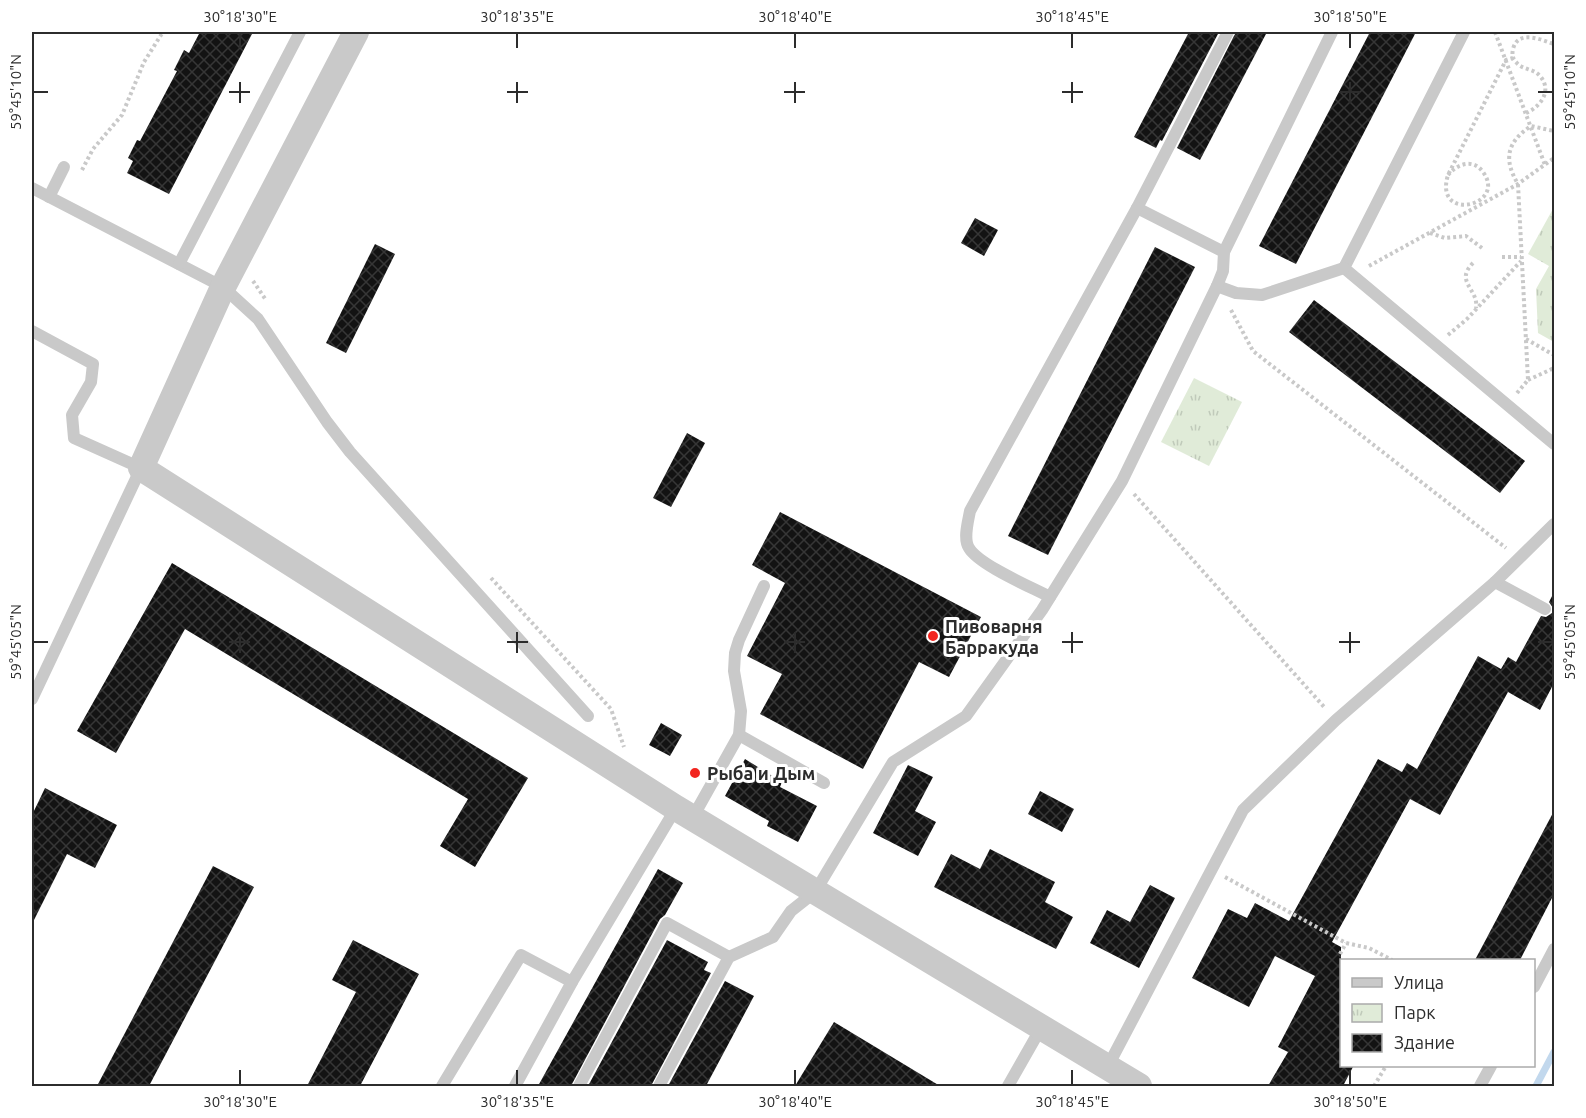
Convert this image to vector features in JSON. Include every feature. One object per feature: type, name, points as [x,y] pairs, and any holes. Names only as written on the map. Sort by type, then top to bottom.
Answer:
[{"type":"street","points":[[356,32],[223,287],[141,468],[685,813],[1139,1086]]},
{"type":"lane","points":[[179,264],[300,32]]},
{"type":"lane","points":[[1050,597],[978,559],[967,547],[966,527],[970,511],[1137,208],[1228,32]]},
{"type":"lane","points":[[659,1086],[729,957],[773,937],[791,911],[814,892],[893,762],[966,716],[1050,597],[1122,481],[1217,286],[1223,271],[1224,252],[1332,32]]},
{"type":"lane","points":[[1217,286],[1236,292],[1262,294],[1344,268],[1464,32]]},
{"type":"lane","points":[[49,197],[64,167]]},
{"type":"lane","points":[[32,188],[223,287],[258,320],[350,452],[588,716]]},
{"type":"lane","points":[[1137,208],[1224,252]]},
{"type":"lane","points":[[1344,268],[1554,444]]},
{"type":"lane","points":[[32,332],[93,364],[91,382],[72,414],[74,438],[141,468],[32,699]]},
{"type":"lane","points":[[1107,1068],[1243,810],[1335,720],[1495,582],[1554,524]]},
{"type":"lane","points":[[1495,582],[1545,609]]},
{"type":"lane","points":[[515,1086],[572,982],[740,735],[741,711],[734,671],[735,653],[764,586]]},
{"type":"lane","points":[[740,735],[824,783]]},
{"type":"lane","points":[[579,1086],[667,923],[729,957]]},
{"type":"lane","points":[[1535,983],[1554,949]]},
{"type":"lane","points":[[442,1086],[521,956],[572,982]]},
{"type":"lane","points":[[1008,1086],[1041,1028]]},
{"type":"lane","points":[[1480,1086],[1490,1067]]},
{"type":"path","points":[[64,205],[93,149],[122,115],[144,62],[160,35],[165,32]]},
{"type":"path","points":[[1495,32],[1545,165]]},
{"type":"path","points":[[1526,113],[1535,109],[1542,102],[1545,93],[1544,83],[1539,75],[1517,64],[1512,51],[1521,38],[1528,37],[1554,44]]},
{"type":"path","points":[[1448,175],[1460,164],[1477,166],[1487,178],[1488,186],[1481,202],[1473,205],[1456,203],[1450,198],[1445,182],[1448,175],[1506,60],[1513,58]]},
{"type":"path","points":[[1528,380],[1518,184],[1510,172],[1508,158],[1511,145],[1519,134],[1531,126],[1554,131]]},
{"type":"path","points":[[1344,268],[1371,266],[1481,202],[1518,184],[1554,158]]},
{"type":"path","points":[[1429,233],[1445,238],[1466,236],[1482,248]]},
{"type":"path","points":[[1502,257],[1521,259]]},
{"type":"path","points":[[238,258],[270,307]]},
{"type":"path","points":[[1436,345],[1476,309],[1521,259]]},
{"type":"path","points":[[1473,263],[1467,269],[1466,282],[1477,298],[1476,309]]},
{"type":"path","points":[[1217,286],[1253,351],[1519,558]]},
{"type":"path","points":[[1526,339],[1554,355]]},
{"type":"path","points":[[1507,405],[1528,380],[1554,368]]},
{"type":"path","points":[[1122,481],[1335,720]]},
{"type":"path","points":[[484,570],[611,709],[635,780]]},
{"type":"path","points":[[1211,870],[1346,943],[1369,948],[1390,959]]},
{"type":"path","points":[[1340,954],[1346,943]]},
{"type":"path","points":[[1374,1086],[1385,1067]]},
{"type":"green space","points":[[1554,207],[1554,342],[1538,333],[1536,289],[1549,266],[1528,254]]},
{"type":"green space","points":[[1194,378],[1242,402],[1209,466],[1161,442]]},
{"type":"building","points":[[200,32],[253,32],[169,194],[127,173],[133,161],[128,158],[137,140],[140,141],[177,71],[174,70],[184,50],[189,53]]},
{"type":"building","points":[[1189,32],[1219,32],[1162,141],[1160,140],[1156,148],[1134,137]]},
{"type":"building","points":[[1236,32],[1267,32],[1200,160],[1177,148]]},
{"type":"building","points":[[1370,32],[1416,32],[1296,264],[1259,246]]},
{"type":"building","points":[[975,218],[998,230],[984,256],[961,243]]},
{"type":"building","points":[[375,244],[395,254],[346,353],[326,343]]},
{"type":"building","points":[[1155,247],[1195,267],[1048,555],[1008,536]]},
{"type":"building","points":[[1314,300],[1525,461],[1500,493],[1289,332]]},
{"type":"building","points":[[687,433],[705,443],[671,507],[653,498]]},
{"type":"building","points":[[780,512],[981,617],[949,677],[919,662],[863,769],[760,714],[782,674],[747,656],[785,583],[752,565]]},
{"type":"building","points":[[172,563],[528,778],[475,867],[440,846],[468,799],[185,629],[116,753],[77,731]]},
{"type":"building","points":[[1554,592],[1554,683],[1540,710],[1508,692],[1440,815],[1410,799],[1332,942],[1341,947],[1340,1067],[1353,1067],[1343,1086],[1268,1086],[1288,1052],[1278,1047],[1315,976],[1275,956],[1249,1007],[1192,978],[1228,909],[1247,918],[1255,903],[1289,921],[1378,759],[1402,772],[1407,763],[1417,769],[1478,656],[1501,669],[1508,657],[1516,662],[1541,616],[1546,617],[1552,613],[1553,608],[1549,602]]},
{"type":"building","points":[[661,723],[682,735],[670,756],[649,745]]},
{"type":"building","points":[[745,759],[782,782],[780,787],[817,806],[798,842],[767,826],[769,821],[725,796]]},
{"type":"building","points":[[908,765],[933,777],[915,811],[936,822],[918,856],[873,833]]},
{"type":"building","points":[[45,788],[117,825],[95,868],[67,854],[32,924],[32,815]]},
{"type":"building","points":[[1040,791],[1074,809],[1062,832],[1028,814]]},
{"type":"building","points":[[1554,811],[1554,894],[1521,959],[1476,959]]},
{"type":"building","points":[[990,849],[1055,882],[1045,902],[1073,917],[1056,949],[934,887],[951,854],[980,869]]},
{"type":"building","points":[[213,866],[254,887],[149,1086],[97,1086]]},
{"type":"building","points":[[658,869],[683,883],[665,915],[660,919],[571,1086],[538,1086]]},
{"type":"building","points":[[1150,885],[1175,898],[1139,968],[1090,943],[1107,910],[1130,922]]},
{"type":"building","points":[[353,940],[419,974],[360,1086],[307,1086],[356,992],[332,980]]},
{"type":"building","points":[[667,940],[708,962],[704,970],[711,973],[651,1086],[588,1086]]},
{"type":"building","points":[[725,981],[754,996],[706,1086],[668,1086]]},
{"type":"building","points":[[834,1022],[940,1086],[795,1086]]},
{"type":"waterway","points":[[1536,1086],[1554,1052]]},
{"type":"place","name":"Пивоварня Барракуда","points":[[933,636]]},
{"type":"place","name":"Рыба и Дым","points":[[695,773]]}]
